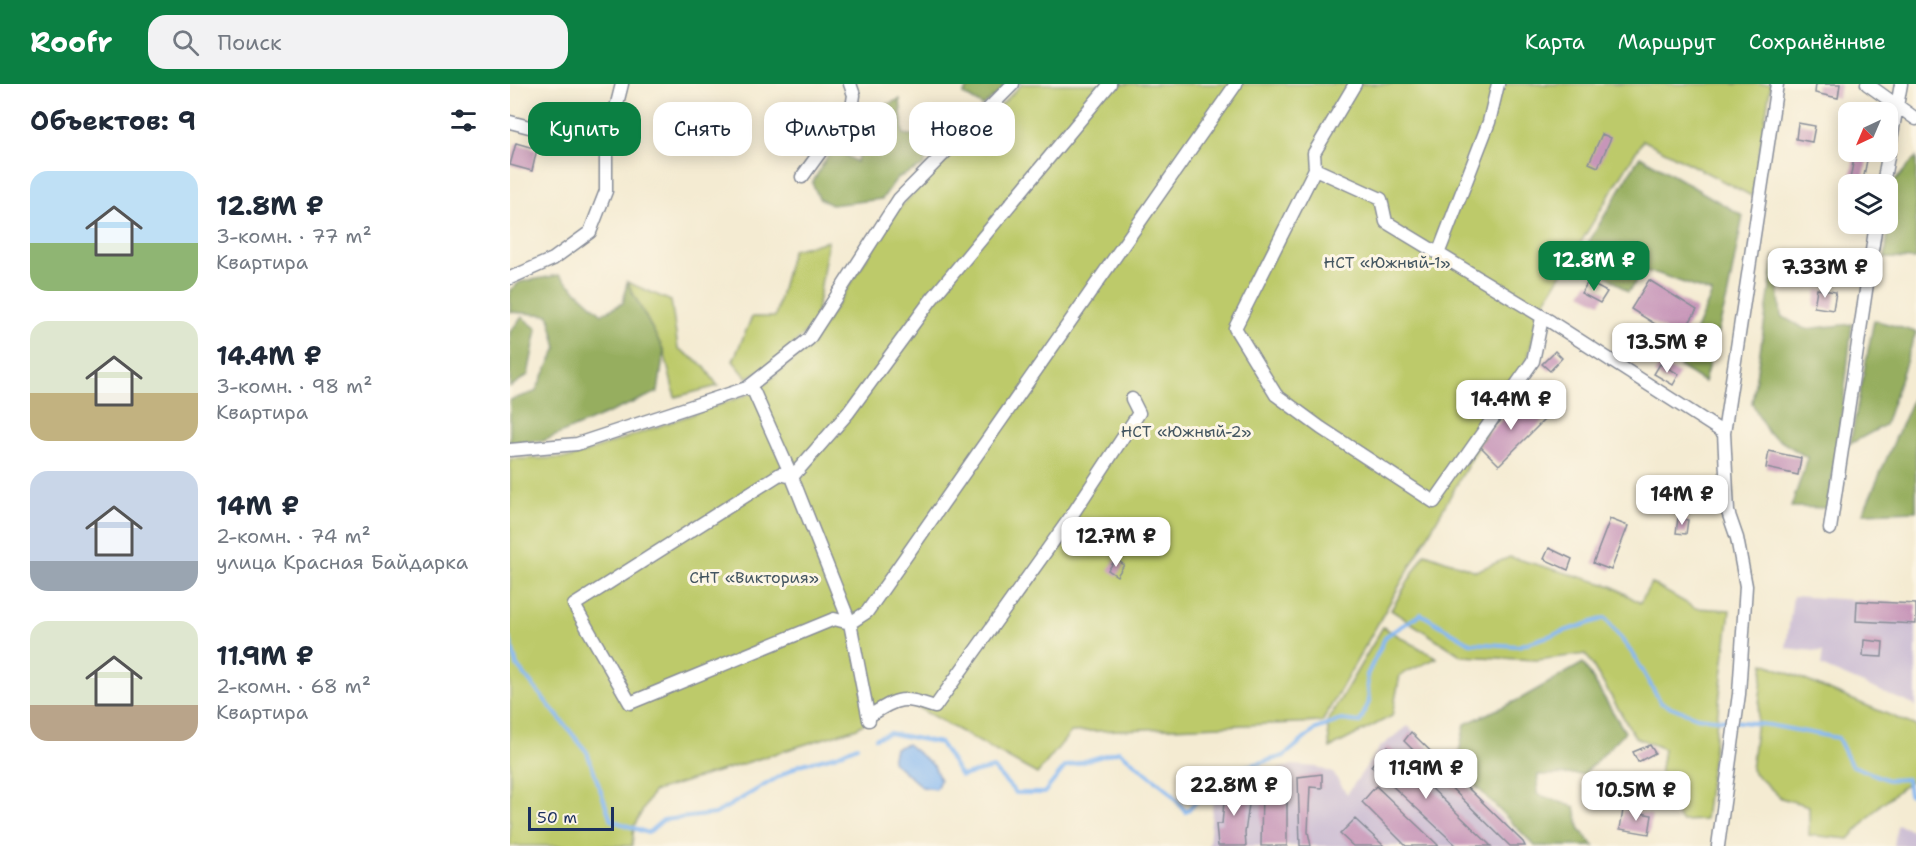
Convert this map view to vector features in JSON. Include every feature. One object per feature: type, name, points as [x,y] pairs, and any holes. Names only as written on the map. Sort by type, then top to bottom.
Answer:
[{"type":"street","points":[[617,102],[622,84]]},
{"type":"street","points":[[802,177],[852,108],[854,95],[850,84]]},
{"type":"street","points":[[510,450],[577,444],[747,388],[809,339],[899,199],[1013,84]]},
{"type":"street","points":[[792,477],[848,413],[931,300],[1110,84]]},
{"type":"street","points":[[792,477],[780,474],[574,605],[630,703],[834,620],[850,623],[867,612],[1236,84]]},
{"type":"street","points":[[1356,84],[1314,153],[1315,169],[1235,328],[1276,395],[1320,428],[1434,502],[1533,361],[1542,318]]},
{"type":"street","points":[[1437,254],[1489,122],[1498,84]]},
{"type":"street","points":[[1718,846],[1739,694],[1746,586],[1739,548],[1728,512],[1724,433],[1777,84]]},
{"type":"street","points":[[1868,84],[1893,102]]},
{"type":"street","points":[[1901,84],[1898,106],[1916,119]]},
{"type":"street","points":[[510,122],[528,127]]},
{"type":"street","points":[[510,278],[553,259],[590,232],[606,191],[606,156]]},
{"type":"street","points":[[1315,169],[1381,199],[1386,222],[1724,433]]},
{"type":"street","points":[[1830,529],[1874,234]]},
{"type":"street","points":[[747,388],[754,392],[792,477],[850,623],[869,718],[890,702],[908,699],[935,707],[1072,515],[1139,413],[1132,399]]},
{"type":"shaded area","points":[[1793,596],[1916,604],[1916,706],[1821,666],[1823,652],[1786,648]]},
{"type":"shaded area","points":[[1408,726],[1530,846],[1209,846],[1214,788],[1292,765],[1317,767],[1333,773],[1347,794],[1380,747]]},
{"type":"shaded area","points":[[1897,825],[1916,831],[1916,846],[1894,846]]},
{"type":"green space","points":[[971,84],[1009,84],[988,102],[976,102],[963,94]]},
{"type":"green space","points":[[1022,84],[1771,84],[1752,196],[1643,140],[1539,311],[1528,359],[1322,722],[1071,732],[1037,774],[913,705],[880,706],[869,720],[857,728],[653,792],[634,826],[632,846],[510,846],[510,459],[570,458],[755,392],[811,346],[897,210],[951,156],[1015,156],[1015,102],[1004,102]]},
{"type":"green space","points":[[900,99],[903,134],[909,135],[909,156],[928,156],[923,166],[897,178],[882,199],[831,205],[819,198],[812,183],[828,156],[847,156],[856,162],[859,156],[897,156],[897,102],[893,102]]},
{"type":"green space","points":[[1640,156],[1743,216],[1727,298],[1704,382],[1680,367],[1712,293],[1644,271],[1628,292],[1581,255]]},
{"type":"green space","points":[[1916,157],[1916,259],[1885,258],[1888,234],[1898,234],[1898,177]]},
{"type":"green space","points":[[828,241],[815,323],[779,359],[747,378],[733,361],[752,317],[775,317],[792,250]]},
{"type":"green space","points":[[1775,255],[1781,316],[1805,329],[1852,324],[1839,441],[1827,508],[1791,507],[1808,458],[1768,433],[1752,403]]},
{"type":"green space","points":[[559,275],[602,314],[623,303],[627,282],[664,351],[658,392],[543,441],[510,443],[510,400],[535,392],[557,348],[549,315],[510,312],[510,290],[520,282]]},
{"type":"green space","points":[[627,282],[671,301],[678,348],[704,366],[718,386],[675,397],[664,351]]},
{"type":"green space","points":[[522,317],[537,329],[528,375],[510,387],[510,332]]},
{"type":"green space","points":[[1874,320],[1916,332],[1885,425],[1850,444]]},
{"type":"green space","points":[[1916,391],[1916,511],[1863,513]]},
{"type":"green space","points":[[1425,553],[1476,571],[1510,557],[1612,586],[1640,603],[1651,583],[1695,608],[1730,610],[1705,820],[1681,821],[1658,788],[1664,749],[1635,737],[1586,654],[1537,660],[1462,656],[1391,610]]},
{"type":"green space","points":[[1383,627],[1437,658],[1400,675],[1392,716],[1330,748],[1327,722]]},
{"type":"green space","points":[[1583,663],[1625,732],[1584,774],[1538,775],[1537,794],[1575,807],[1580,830],[1594,846],[1535,846],[1456,766],[1465,724],[1520,699]]},
{"type":"green space","points":[[1764,663],[1916,726],[1916,777],[1880,805],[1849,839],[1809,835],[1809,806],[1781,798],[1751,770]]},
{"type":"water","points":[[907,744],[934,766],[940,780],[936,789],[922,787],[892,761],[895,748]]},
{"type":"building","points":[[1816,84],[1840,84],[1838,98],[1815,93]]},
{"type":"building","points":[[1798,123],[1815,126],[1812,142],[1796,139]]},
{"type":"building","points":[[1602,134],[1611,138],[1598,167],[1589,163]]},
{"type":"building","points":[[516,143],[528,146],[528,156],[535,156],[532,171],[510,165]]},
{"type":"building","points":[[1853,162],[1867,162],[1864,174],[1851,174]]},
{"type":"building","points":[[1826,262],[1842,264],[1839,282],[1823,279]]},
{"type":"building","points":[[1649,280],[1697,310],[1679,339],[1631,309]]},
{"type":"building","points":[[1588,282],[1607,292],[1600,303],[1581,293]]},
{"type":"building","points":[[1817,289],[1836,292],[1833,310],[1814,307]]},
{"type":"building","points":[[1555,351],[1562,358],[1550,371],[1542,364]]},
{"type":"building","points":[[1660,364],[1679,374],[1673,385],[1654,374]]},
{"type":"building","points":[[1523,398],[1545,419],[1499,465],[1478,444]]},
{"type":"building","points":[[1769,451],[1801,458],[1798,475],[1766,468]]},
{"type":"building","points":[[1678,518],[1688,520],[1686,534],[1676,533]]},
{"type":"building","points":[[1610,519],[1628,526],[1611,570],[1593,563]]},
{"type":"building","points":[[1549,548],[1572,559],[1568,570],[1544,559]]},
{"type":"building","points":[[1116,559],[1124,565],[1117,576],[1108,570]]},
{"type":"building","points":[[1857,601],[1916,604],[1916,624],[1856,621]]},
{"type":"building","points":[[1864,640],[1883,642],[1882,657],[1863,656]]},
{"type":"building","points":[[1411,732],[1525,846],[1510,846],[1404,741]]},
{"type":"building","points":[[1650,745],[1655,753],[1638,762],[1633,752]]},
{"type":"building","points":[[1388,746],[1491,846],[1457,846],[1371,766]]},
{"type":"building","points":[[1322,774],[1322,788],[1310,787],[1308,832],[1311,846],[1300,846],[1298,777]]},
{"type":"building","points":[[1224,785],[1251,790],[1245,833],[1246,846],[1218,846],[1216,824],[1222,824],[1224,802],[1220,802]]},
{"type":"building","points":[[1376,786],[1439,846],[1406,846],[1362,802]]},
{"type":"building","points":[[1262,787],[1287,789],[1287,846],[1261,846]]},
{"type":"building","points":[[1623,810],[1652,815],[1649,834],[1620,829]]},
{"type":"building","points":[[1355,819],[1384,846],[1353,846],[1340,834]]},
{"type":"waterway","points":[[876,738],[889,733],[940,743],[961,776],[993,768],[1016,793],[1044,793],[1065,767],[1119,751],[1167,789],[1186,812],[1203,795],[1217,775],[1284,756],[1316,729],[1341,720],[1360,722],[1369,702],[1367,675],[1386,636],[1421,614],[1470,643],[1518,646],[1605,618],[1633,654],[1661,703],[1697,717],[1769,725],[1838,738],[1851,765],[1888,780],[1907,779],[1909,794],[1916,796]]},
{"type":"waterway","points":[[510,639],[517,666],[587,752],[611,820],[648,833],[663,820],[715,814],[799,765],[837,755],[857,746]]},
{"type":"park label","name":"НСТ «Южный-1»","points":[[1387,262]]},
{"type":"park label","name":"НСТ «Южный-2»","points":[[1186,431]]},
{"type":"park label","name":"СНТ «Виктория»","points":[[754,577]]}]
